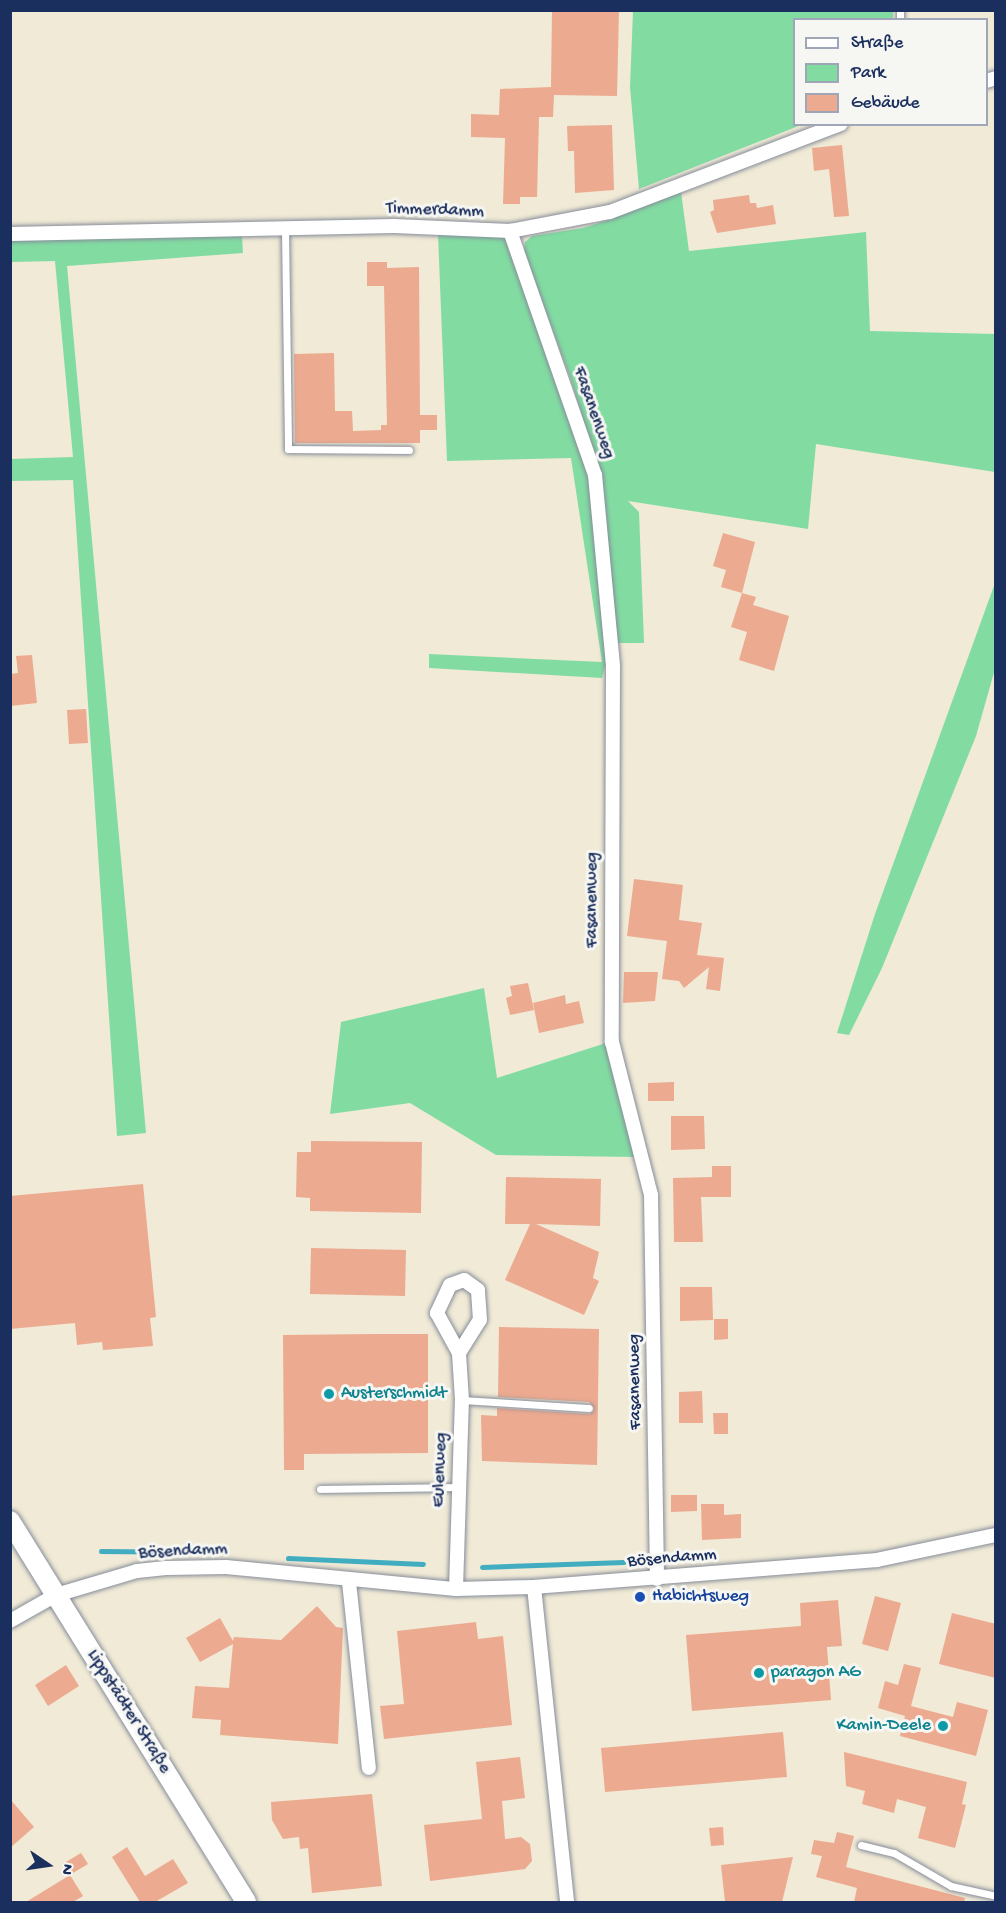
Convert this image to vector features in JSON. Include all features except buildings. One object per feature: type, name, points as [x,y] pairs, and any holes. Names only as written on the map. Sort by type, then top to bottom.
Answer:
[{"type":"main road","name":"Lippstädter Straße","points":[[10,1521],[246,1902]]},
{"type":"street","name":"Timmerdamm","points":[[10,234],[394,226],[510,231],[610,212],[836,126]]},
{"type":"street","name":"Fasanenweg","points":[[510,231],[594,475],[613,666],[612,1042],[651,1195],[657,1579]]},
{"type":"street","name":"Eulenweg","points":[[456,1589],[462,1401],[459,1353],[437,1313],[450,1285],[464,1280],[478,1290],[480,1320],[459,1353]]},
{"type":"street","name":"Bösendamm","points":[[10,1621],[56,1595],[137,1571],[166,1568],[226,1567],[349,1582],[456,1589],[534,1587],[877,1560],[996,1535]]},
{"type":"street","points":[[349,1582],[369,1768]]},
{"type":"street","points":[[534,1587],[567,1902]]},
{"type":"lane","points":[[285,229],[288,449],[410,450]]},
{"type":"lane","points":[[462,1401],[589,1408]]},
{"type":"lane","points":[[320,1488],[459,1487]]},
{"type":"lane","points":[[861,1845],[894,1853],[951,1886],[996,1896]]},
{"type":"green space","points":[[893,10],[893,18],[793,18],[793,126],[798,126],[639,189],[630,87],[633,11]]},
{"type":"green space","points":[[681,192],[689,251],[866,232],[870,331],[995,334],[995,472],[816,444],[808,529],[628,501],[639,512],[644,643],[617,643],[600,473],[571,380],[524,252],[525,242],[532,236],[583,228]]},
{"type":"green space","points":[[438,234],[506,237],[591,476],[606,663],[602,678],[429,668],[429,654],[602,662],[571,458],[447,461]]},
{"type":"green space","points":[[242,236],[243,253],[67,266],[146,1133],[117,1136],[73,480],[11,481],[10,459],[73,457],[55,261],[11,262],[11,239]]},
{"type":"green space","points":[[995,583],[995,669],[976,736],[882,968],[849,1035],[837,1033],[875,914]]},
{"type":"green space","points":[[484,988],[497,1078],[606,1043],[638,1157],[496,1155],[410,1103],[330,1114],[341,1022]]},
{"type":"waterway","points":[[101,1551],[206,1552]]},
{"type":"waterway","points":[[288,1558],[423,1564]]},
{"type":"waterway","points":[[482,1567],[624,1562]]},
{"type":"place","name":"Austerschmidt","points":[[329,1394]]},
{"type":"place","name":"Habichtsweg","points":[[640,1597]]},
{"type":"place","name":"paragon AG","points":[[759,1673]]},
{"type":"place","name":"Kamin-Deele","points":[[943,1726]]}]
